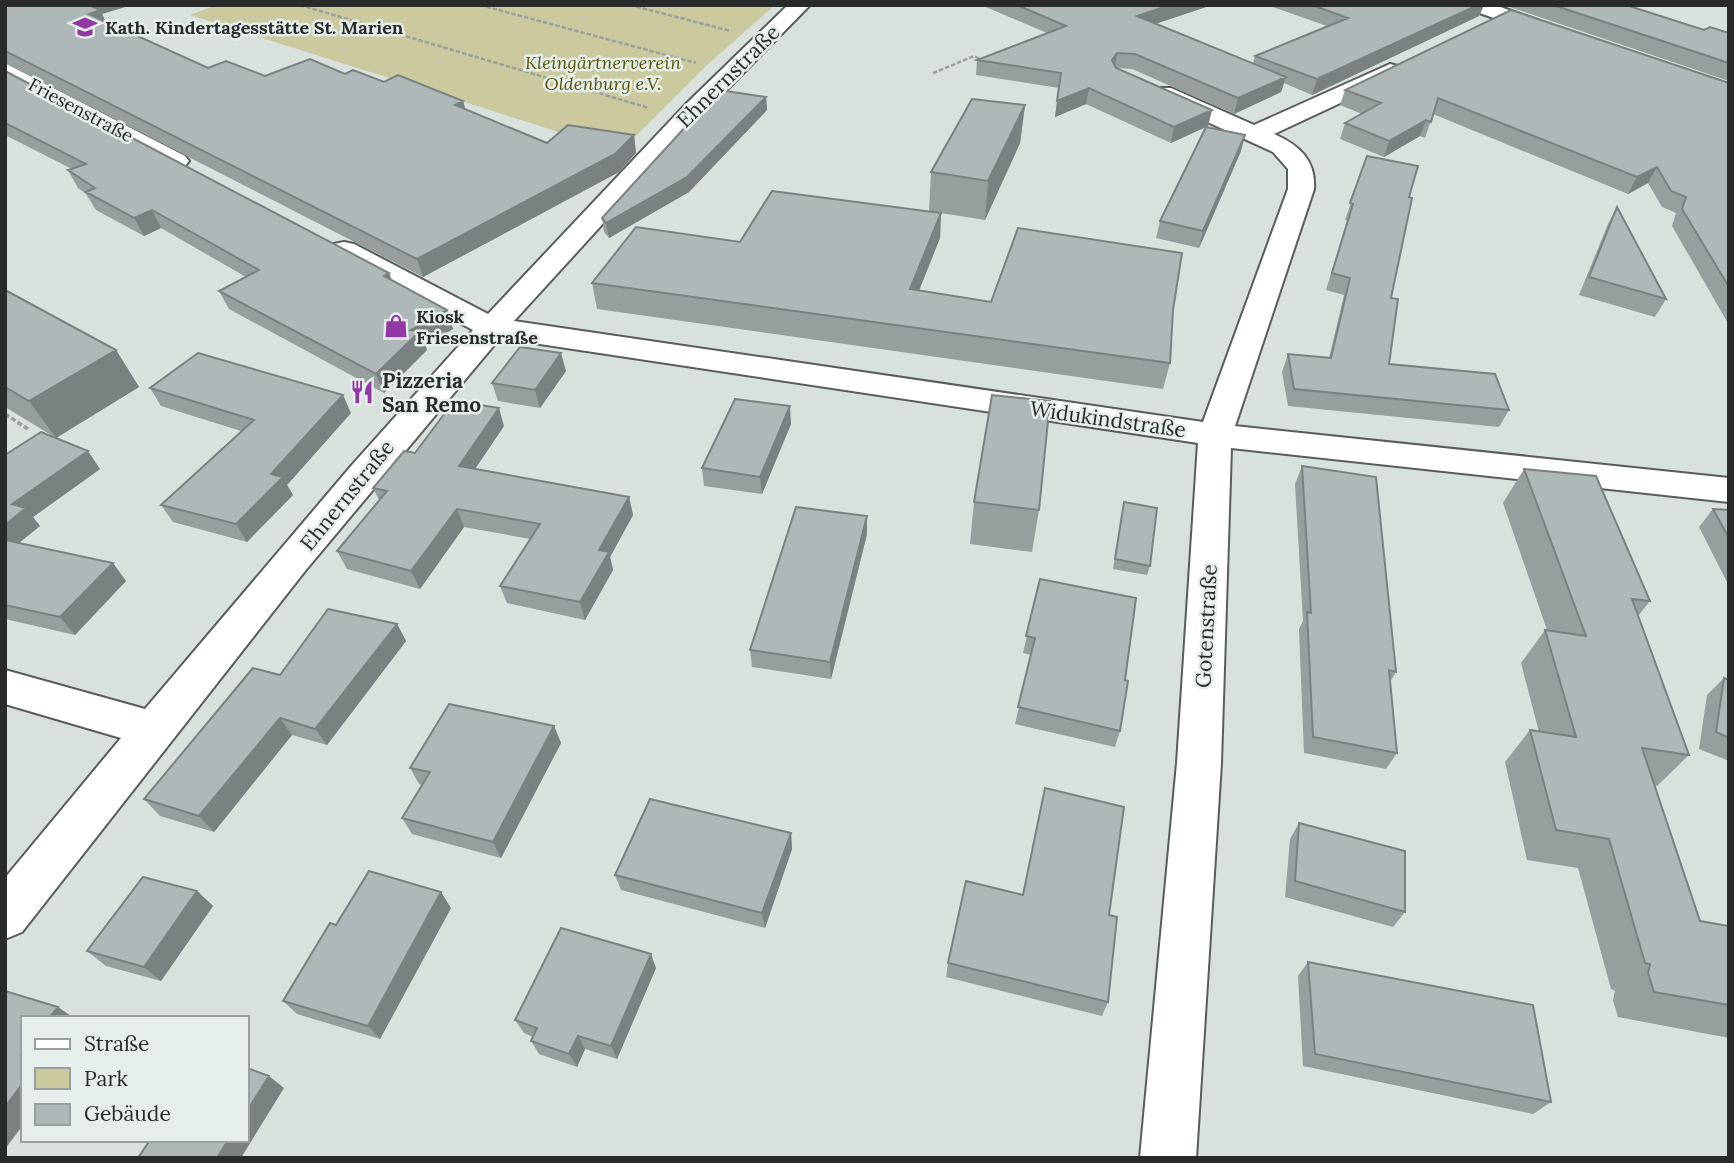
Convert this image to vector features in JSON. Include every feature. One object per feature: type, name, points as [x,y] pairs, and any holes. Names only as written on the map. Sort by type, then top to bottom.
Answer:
[{"type":"street","name":"Ehnernstraße","points":[[5,916],[154,729],[397,434],[490,327],[736,63],[800,5]]},
{"type":"street","points":[[1477,16],[1504,15],[1570,38]]},
{"type":"street","points":[[1255,134],[1407,62]]},
{"type":"street","name":"Friesenstraße","points":[[5,70],[204,176]]},
{"type":"street","name":"Gotenstraße","points":[[1147,86],[1282,146],[1299,160],[1303,173],[1301,189],[1215,435],[1198,776],[1168,1158]]},
{"type":"street","points":[[323,239],[490,327]]},
{"type":"street","name":"Widukindstraße","points":[[490,327],[1215,435],[1729,490]]},
{"type":"street","points":[[5,687],[154,729]]},
{"type":"path","points":[[300,5],[652,109]]},
{"type":"path","points":[[480,5],[700,64],[691,73]]},
{"type":"path","points":[[629,5],[736,32],[727,40]]},
{"type":"path","points":[[933,73],[974,57],[985,61]]},
{"type":"path","points":[[5,414],[28,429]]},
{"type":"green space","name":"Kleingärtnerverein Oldenburg e.V.","points":[[217,5],[775,5],[707,65],[628,144],[568,135],[190,15]]},
{"type":"building","points":[[5,5],[89,5],[100,10],[89,14],[208,68],[226,61],[265,76],[310,59],[345,74],[353,70],[384,82],[398,75],[463,101],[455,105],[547,143],[568,125],[634,135],[615,154],[417,259],[5,51]]},
{"type":"building","points":[[1017,5],[1170,5],[1137,16],[1286,77],[1238,98],[1135,54],[1117,53],[1112,60],[1116,68],[1212,110],[1174,127],[1089,88],[1057,101],[1061,73],[977,60],[1066,26]]},
{"type":"building","points":[[1312,5],[1478,5],[1317,79],[1255,56],[1348,18]]},
{"type":"building","points":[[1553,5],[1626,5],[1704,30],[1710,27],[1729,33],[1729,63]]},
{"type":"building","points":[[1511,10],[1729,83],[1729,287],[1682,209],[1686,197],[1671,191],[1657,167],[1637,177],[1438,98],[1431,122],[1426,120],[1389,141],[1345,123],[1381,103],[1345,90]]},
{"type":"building","points":[[5,71],[389,273],[384,276],[447,310],[411,330],[420,331],[376,374],[219,291],[259,270],[152,210],[134,218],[86,192],[95,188],[68,170],[86,164],[5,123]]},
{"type":"building","points":[[719,90],[766,97],[687,177],[606,223],[602,218]]},
{"type":"building","points":[[972,99],[1025,105],[988,181],[931,172]]},
{"type":"building","points":[[1206,127],[1245,135],[1203,231],[1160,221]]},
{"type":"building","points":[[1367,156],[1418,166],[1409,197],[1412,198],[1391,298],[1398,299],[1389,364],[1495,374],[1509,410],[1294,389],[1288,354],[1331,358],[1350,278],[1332,273],[1353,204],[1350,203]]},
{"type":"building","points":[[772,191],[941,213],[910,289],[991,302],[1018,228],[1182,253],[1173,310],[1170,363],[592,283],[636,227],[740,242]]},
{"type":"building","points":[[1617,207],[1666,299],[1589,277]]},
{"type":"building","points":[[5,290],[116,350],[29,401],[5,387]]},
{"type":"building","points":[[520,347],[561,353],[535,390],[492,383]]},
{"type":"building","points":[[198,353],[343,395],[271,474],[283,477],[236,524],[161,505],[254,420],[150,388]]},
{"type":"building","points":[[992,395],[1050,401],[1039,510],[974,502]]},
{"type":"building","points":[[735,399],[790,406],[760,477],[702,468]]},
{"type":"building","points":[[454,401],[499,408],[459,466],[629,497],[599,550],[609,552],[580,602],[500,586],[540,524],[457,509],[411,571],[337,551],[387,491],[373,488],[404,451],[415,453]]},
{"type":"building","points":[[41,432],[88,451],[12,504],[26,508],[5,525],[5,455]]},
{"type":"building","points":[[1302,466],[1376,477],[1396,672],[1389,670],[1397,753],[1313,737],[1307,612],[1311,613]]},
{"type":"building","points":[[1524,469],[1596,476],[1650,601],[1632,599],[1689,755],[1642,748],[1700,921],[1729,926],[1729,1005],[1654,992],[1648,973],[1650,964],[1645,963],[1609,839],[1556,830],[1530,730],[1576,737],[1545,630],[1586,636]]},
{"type":"building","points":[[1124,502],[1157,508],[1150,566],[1115,559]]},
{"type":"building","points":[[796,507],[867,516],[830,662],[750,650]]},
{"type":"building","points":[[1713,509],[1729,510],[1729,538]]},
{"type":"building","points":[[5,540],[113,563],[60,617],[5,605]]},
{"type":"building","points":[[1040,579],[1136,598],[1120,731],[1018,707],[1035,638],[1026,636]]},
{"type":"building","points":[[328,609],[397,624],[315,729],[280,718],[199,816],[144,799],[253,668],[280,675]]},
{"type":"building","points":[[1724,678],[1729,680],[1729,738],[1716,732]]},
{"type":"building","points":[[449,704],[554,726],[493,842],[402,818],[430,772],[410,768]]},
{"type":"building","points":[[1045,788],[1124,807],[1109,915],[1117,917],[1108,1002],[948,963],[966,881],[1023,895]]},
{"type":"building","points":[[650,799],[791,833],[762,913],[615,875]]},
{"type":"building","points":[[1299,823],[1405,851],[1405,912],[1295,881]]},
{"type":"building","points":[[369,871],[441,892],[368,1026],[283,1001],[330,923],[336,925]]},
{"type":"building","points":[[143,877],[197,891],[144,967],[87,951]]},
{"type":"building","points":[[561,928],[651,954],[611,1046],[578,1036],[569,1054],[531,1041],[537,1028],[515,1020]]},
{"type":"building","points":[[1308,962],[1533,1005],[1551,1102],[1315,1054]]},
{"type":"building","points":[[5,991],[58,1007],[51,1016],[21,1016],[21,1086],[5,1107]]},
{"type":"building","points":[[248,1068],[269,1076],[248,1109]]},
{"type":"building","points":[[149,1142],[227,1142],[217,1158],[138,1158]]},
{"type":"place","name":"Kath. Kindertagesstätte St. Marien","points":[[85,27]]},
{"type":"place","name":"Kiosk Friesenstraße","points":[[396,326]]},
{"type":"place","name":"Pizzeria San Remo","points":[[362,392]]}]
